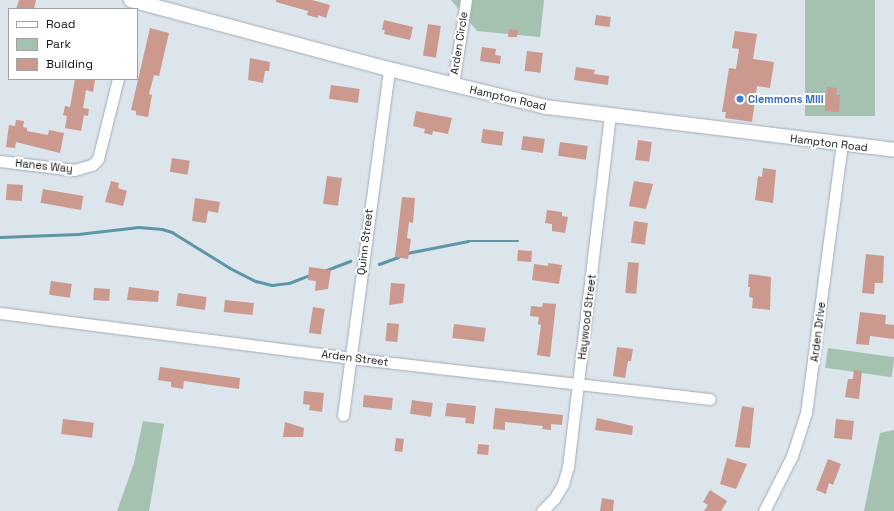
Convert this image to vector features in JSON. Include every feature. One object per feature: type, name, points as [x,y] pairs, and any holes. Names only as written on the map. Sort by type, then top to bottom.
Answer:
[{"type":"main road","name":"Hampton Road","points":[[135,4],[388,69],[546,107],[894,150]]},
{"type":"street","name":"Arden Circle","points":[[453,85],[466,0]]},
{"type":"street","name":"Quinn Street","points":[[343,415],[388,69]]},
{"type":"street","name":"Hanes Way","points":[[0,161],[74,170],[92,165],[98,159],[118,80]]},
{"type":"street","name":"Haywood Street","points":[[542,511],[554,499],[565,478],[579,384],[610,116]]},
{"type":"street","name":"Arden Drive","points":[[764,511],[792,456],[806,413],[842,144]]},
{"type":"street","name":"Arden Street","points":[[0,314],[350,358],[710,399]]},
{"type":"green space","points":[[451,0],[544,0],[540,37],[477,31]]},
{"type":"green space","points":[[805,0],[875,0],[875,116],[805,116]]},
{"type":"green space","points":[[828,348],[894,357],[892,377],[825,368]]},
{"type":"green space","points":[[143,421],[164,424],[149,511],[117,511],[134,463]]},
{"type":"green space","points":[[894,430],[894,511],[864,511],[880,433]]},
{"type":"building","points":[[19,0],[36,0],[34,8],[16,8]]},
{"type":"building","points":[[276,0],[312,0],[330,5],[326,18],[318,15],[318,18],[307,15],[308,11],[276,2]]},
{"type":"building","points":[[596,15],[611,17],[609,27],[595,25]]},
{"type":"building","points":[[384,20],[413,27],[410,40],[384,34],[385,30],[382,30]]},
{"type":"building","points":[[428,24],[441,26],[436,58],[423,56]]},
{"type":"building","points":[[150,28],[169,33],[159,76],[154,75],[149,94],[152,95],[148,117],[136,115],[136,111],[131,110]]},
{"type":"building","points":[[509,29],[518,30],[517,37],[508,37]]},
{"type":"building","points":[[735,31],[757,34],[753,59],[774,62],[770,88],[757,86],[752,122],[725,118],[726,112],[722,112],[729,68],[736,69],[739,49],[732,48]]},
{"type":"building","points":[[482,47],[496,49],[495,55],[501,56],[500,64],[480,61]]},
{"type":"building","points":[[527,51],[543,53],[540,73],[525,71]]},
{"type":"building","points":[[250,58],[270,62],[269,71],[265,71],[263,83],[248,80]]},
{"type":"building","points":[[576,67],[595,70],[594,74],[609,76],[608,85],[574,80]]},
{"type":"building","points":[[75,80],[95,80],[93,92],[86,90],[83,108],[89,109],[88,116],[84,115],[81,131],[65,128],[67,116],[63,115],[65,106],[70,107]]},
{"type":"building","points":[[331,85],[360,89],[358,103],[329,99]]},
{"type":"building","points":[[827,87],[837,88],[836,95],[840,95],[839,112],[825,111]]},
{"type":"building","points":[[416,111],[452,118],[448,134],[433,131],[432,135],[424,133],[425,129],[413,126]]},
{"type":"building","points":[[16,120],[24,121],[23,127],[27,128],[27,131],[48,135],[49,130],[64,133],[60,153],[16,142],[15,148],[6,147],[9,125],[15,126]]},
{"type":"building","points":[[483,129],[504,132],[502,146],[481,143]]},
{"type":"building","points":[[523,136],[545,139],[543,153],[521,150]]},
{"type":"building","points":[[638,140],[652,142],[649,162],[635,160]]},
{"type":"building","points":[[560,142],[588,146],[586,160],[558,156]]},
{"type":"building","points":[[172,158],[190,161],[188,175],[170,172]]},
{"type":"building","points":[[763,168],[776,170],[773,203],[755,200],[758,176],[762,177]]},
{"type":"building","points":[[327,176],[342,178],[338,206],[323,204]]},
{"type":"building","points":[[111,181],[119,183],[118,188],[127,191],[123,206],[105,202]]},
{"type":"building","points":[[634,181],[653,184],[646,209],[629,206]]},
{"type":"building","points":[[7,184],[23,185],[22,201],[6,200]]},
{"type":"building","points":[[43,189],[83,196],[81,210],[41,203]]},
{"type":"building","points":[[402,197],[415,198],[413,223],[409,222],[407,238],[411,239],[408,259],[395,257]]},
{"type":"building","points":[[195,198],[220,202],[218,213],[208,211],[206,223],[192,221]]},
{"type":"building","points":[[547,210],[562,212],[562,216],[568,217],[565,233],[552,231],[552,224],[545,223]]},
{"type":"building","points":[[634,221],[648,223],[645,245],[631,243]]},
{"type":"building","points":[[518,250],[532,251],[531,262],[517,261]]},
{"type":"building","points":[[866,254],[884,256],[883,283],[875,283],[874,294],[862,293]]},
{"type":"building","points":[[628,262],[639,263],[636,294],[625,293]]},
{"type":"building","points":[[548,263],[562,265],[559,284],[532,280],[534,264],[548,266]]},
{"type":"building","points":[[309,267],[331,270],[328,289],[315,291],[316,281],[308,280]]},
{"type":"building","points":[[749,274],[771,277],[770,310],[752,308],[753,298],[749,297],[750,287],[748,287]]},
{"type":"building","points":[[51,281],[72,284],[70,298],[49,295]]},
{"type":"building","points":[[391,283],[405,284],[403,303],[389,305]]},
{"type":"building","points":[[129,287],[159,291],[158,302],[127,300]]},
{"type":"building","points":[[94,288],[110,289],[109,301],[93,300]]},
{"type":"building","points":[[178,293],[207,297],[205,310],[176,306]]},
{"type":"building","points":[[225,300],[254,303],[253,315],[224,312]]},
{"type":"building","points":[[543,303],[556,304],[550,357],[537,355],[541,325],[538,324],[539,317],[530,316],[531,306],[542,307]]},
{"type":"building","points":[[313,307],[325,309],[321,335],[309,333]]},
{"type":"building","points":[[860,312],[886,315],[885,324],[894,325],[894,339],[870,336],[869,345],[856,344]]},
{"type":"building","points":[[387,323],[399,324],[397,342],[385,341]]},
{"type":"building","points":[[454,324],[486,328],[484,342],[452,338]]},
{"type":"building","points":[[617,347],[633,349],[631,361],[628,361],[625,378],[613,376]]},
{"type":"building","points":[[160,367],[240,378],[239,389],[184,381],[183,389],[171,387],[171,382],[158,380]]},
{"type":"building","points":[[854,370],[862,371],[859,399],[845,397],[848,379],[853,379]]},
{"type":"building","points":[[304,391],[324,393],[322,412],[309,410],[310,405],[303,404]]},
{"type":"building","points":[[364,395],[393,398],[392,410],[363,407]]},
{"type":"building","points":[[412,400],[433,403],[431,417],[410,414]]},
{"type":"building","points":[[447,403],[476,406],[474,424],[465,423],[466,418],[445,416]]},
{"type":"building","points":[[742,406],[754,408],[750,448],[735,447]]},
{"type":"building","points":[[495,408],[563,415],[562,425],[551,424],[551,430],[542,429],[543,426],[505,422],[505,430],[493,429]]},
{"type":"building","points":[[597,418],[633,426],[632,435],[595,430]]},
{"type":"building","points":[[63,419],[94,423],[92,438],[61,434]]},
{"type":"building","points":[[836,419],[854,421],[852,440],[834,438]]},
{"type":"building","points":[[285,422],[304,428],[303,437],[283,437]]},
{"type":"building","points":[[396,438],[404,439],[402,452],[394,451]]},
{"type":"building","points":[[478,444],[489,445],[488,455],[477,454]]},
{"type":"building","points":[[727,458],[747,464],[736,489],[720,484]]},
{"type":"building","points":[[828,459],[841,464],[833,485],[829,483],[826,494],[816,490]]},
{"type":"building","points":[[710,490],[727,501],[721,511],[704,511],[708,505],[703,502]]},
{"type":"building","points":[[602,498],[614,500],[613,511],[600,511]]},
{"type":"waterway","points":[[0,237],[78,234],[139,227],[162,229],[172,232],[230,268],[256,281],[272,285],[289,283],[310,275]]},
{"type":"waterway","points":[[407,253],[468,241],[518,241]]},
{"type":"waterway","points":[[379,264],[398,257]]},
{"type":"waterway","points":[[324,271],[350,261]]},
{"type":"place","name":"Clemmons Mill","points":[[740,99]]}]
